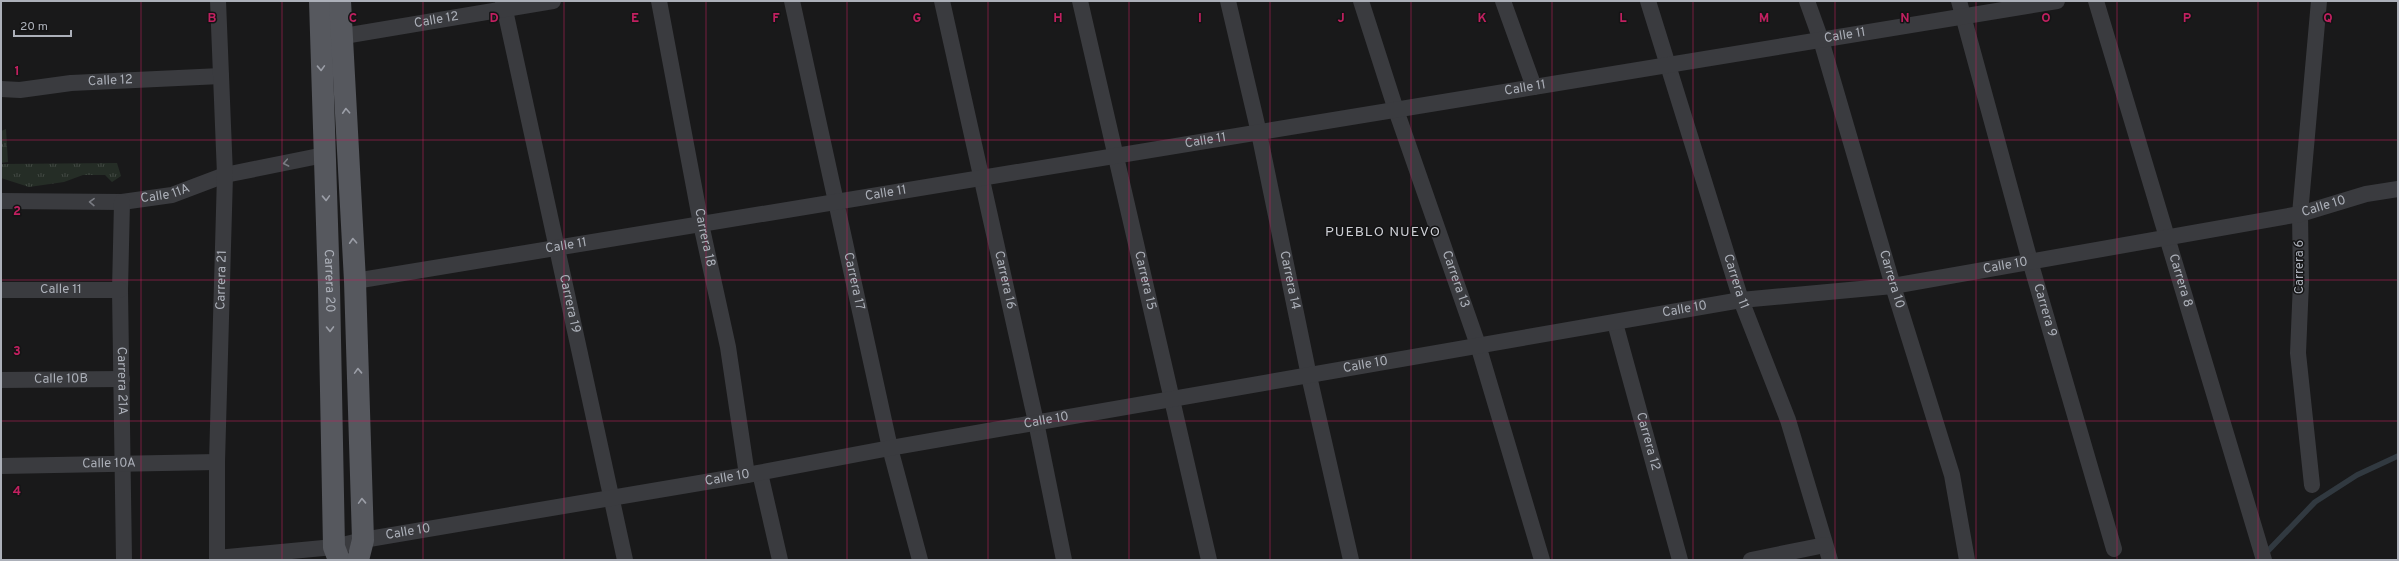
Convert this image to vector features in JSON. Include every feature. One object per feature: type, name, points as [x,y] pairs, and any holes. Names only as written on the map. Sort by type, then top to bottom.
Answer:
[{"type":"main road","name":"Carrera 20","points":[[320,1],[336,554]]},
{"type":"main road","name":"Carrera 20","points":[[340,1],[355,281],[360,550]]},
{"type":"street","name":"Carrera 21","points":[[217,559],[217,462],[225,175],[218,1]]},
{"type":"street","name":"Calle 12","points":[[320,40],[504,5],[553,1]]},
{"type":"street","name":"Carrera 18","points":[[659,1],[702,224],[754,474],[780,560]]},
{"type":"street","name":"Carrera 17","points":[[792,1],[890,448],[920,560]]},
{"type":"street","name":"Carrera 16","points":[[942,1],[980,178],[1036,422],[1064,560]]},
{"type":"street","name":"Carrera 15","points":[[1080,1],[1209,560]]},
{"type":"street","name":"Carrera 14","points":[[1228,1],[1259,133],[1309,376],[1351,560]]},
{"type":"street","name":"Carrera 13","points":[[1361,1],[1396,110],[1478,345],[1542,560]]},
{"type":"street","points":[[1503,1],[1534,87]]},
{"type":"street","name":"Carrera 11","points":[[1648,1],[1741,300],[1788,420],[1828,553]]},
{"type":"street","name":"Carrera 10","points":[[1807,1],[1822,40],[1893,286],[1952,475],[1967,560]]},
{"type":"street","name":"Calle 11","points":[[355,281],[1822,40],[1962,8],[2057,1]]},
{"type":"street","name":"Carrera 8","points":[[2096,1],[2168,236],[2262,554]]},
{"type":"street","name":"Carrera 6","points":[[2312,485],[2298,353],[2301,282],[2300,214],[2319,1]]},
{"type":"street","name":"Carrera 19","points":[[504,5],[625,560]]},
{"type":"street","name":"Carrera 9","points":[[1962,8],[2030,261],[2114,549]]},
{"type":"street","name":"Calle 12","points":[[1,89],[20,90],[71,83],[221,76]]},
{"type":"street","name":"Calle 11A","points":[[1,201],[122,202],[172,195],[225,175],[324,155]]},
{"type":"street","name":"Calle 10","points":[[217,559],[336,554],[360,550],[611,498],[754,474],[1036,422],[1309,376],[1478,345],[1615,323],[1741,300],[1893,286],[2168,236],[2300,214],[2366,194],[2398,189]]},
{"type":"street","name":"Carrera 21A","points":[[122,202],[120,290],[124,560]]},
{"type":"street","name":"Calle 11","points":[[1,290],[120,290]]},
{"type":"street","name":"Carrera 12","points":[[1615,323],[1680,560]]},
{"type":"street","name":"Calle 10B","points":[[1,380],[122,379]]},
{"type":"street","name":"Calle 10A","points":[[1,466],[217,462]]},
{"type":"street","points":[[1751,560],[1828,553]]},
{"type":"green space","points":[[6,129],[8,162],[1,163],[1,131]]},
{"type":"green space","points":[[117,163],[121,176],[112,182],[105,175],[83,175],[64,182],[29,187],[1,178],[1,164]]},
{"type":"waterway","points":[[2265,554],[2315,502],[2357,475],[2398,456]]},
{"type":"district","name":"PUEBLO NUEVO","points":[[1383,232]]}]
